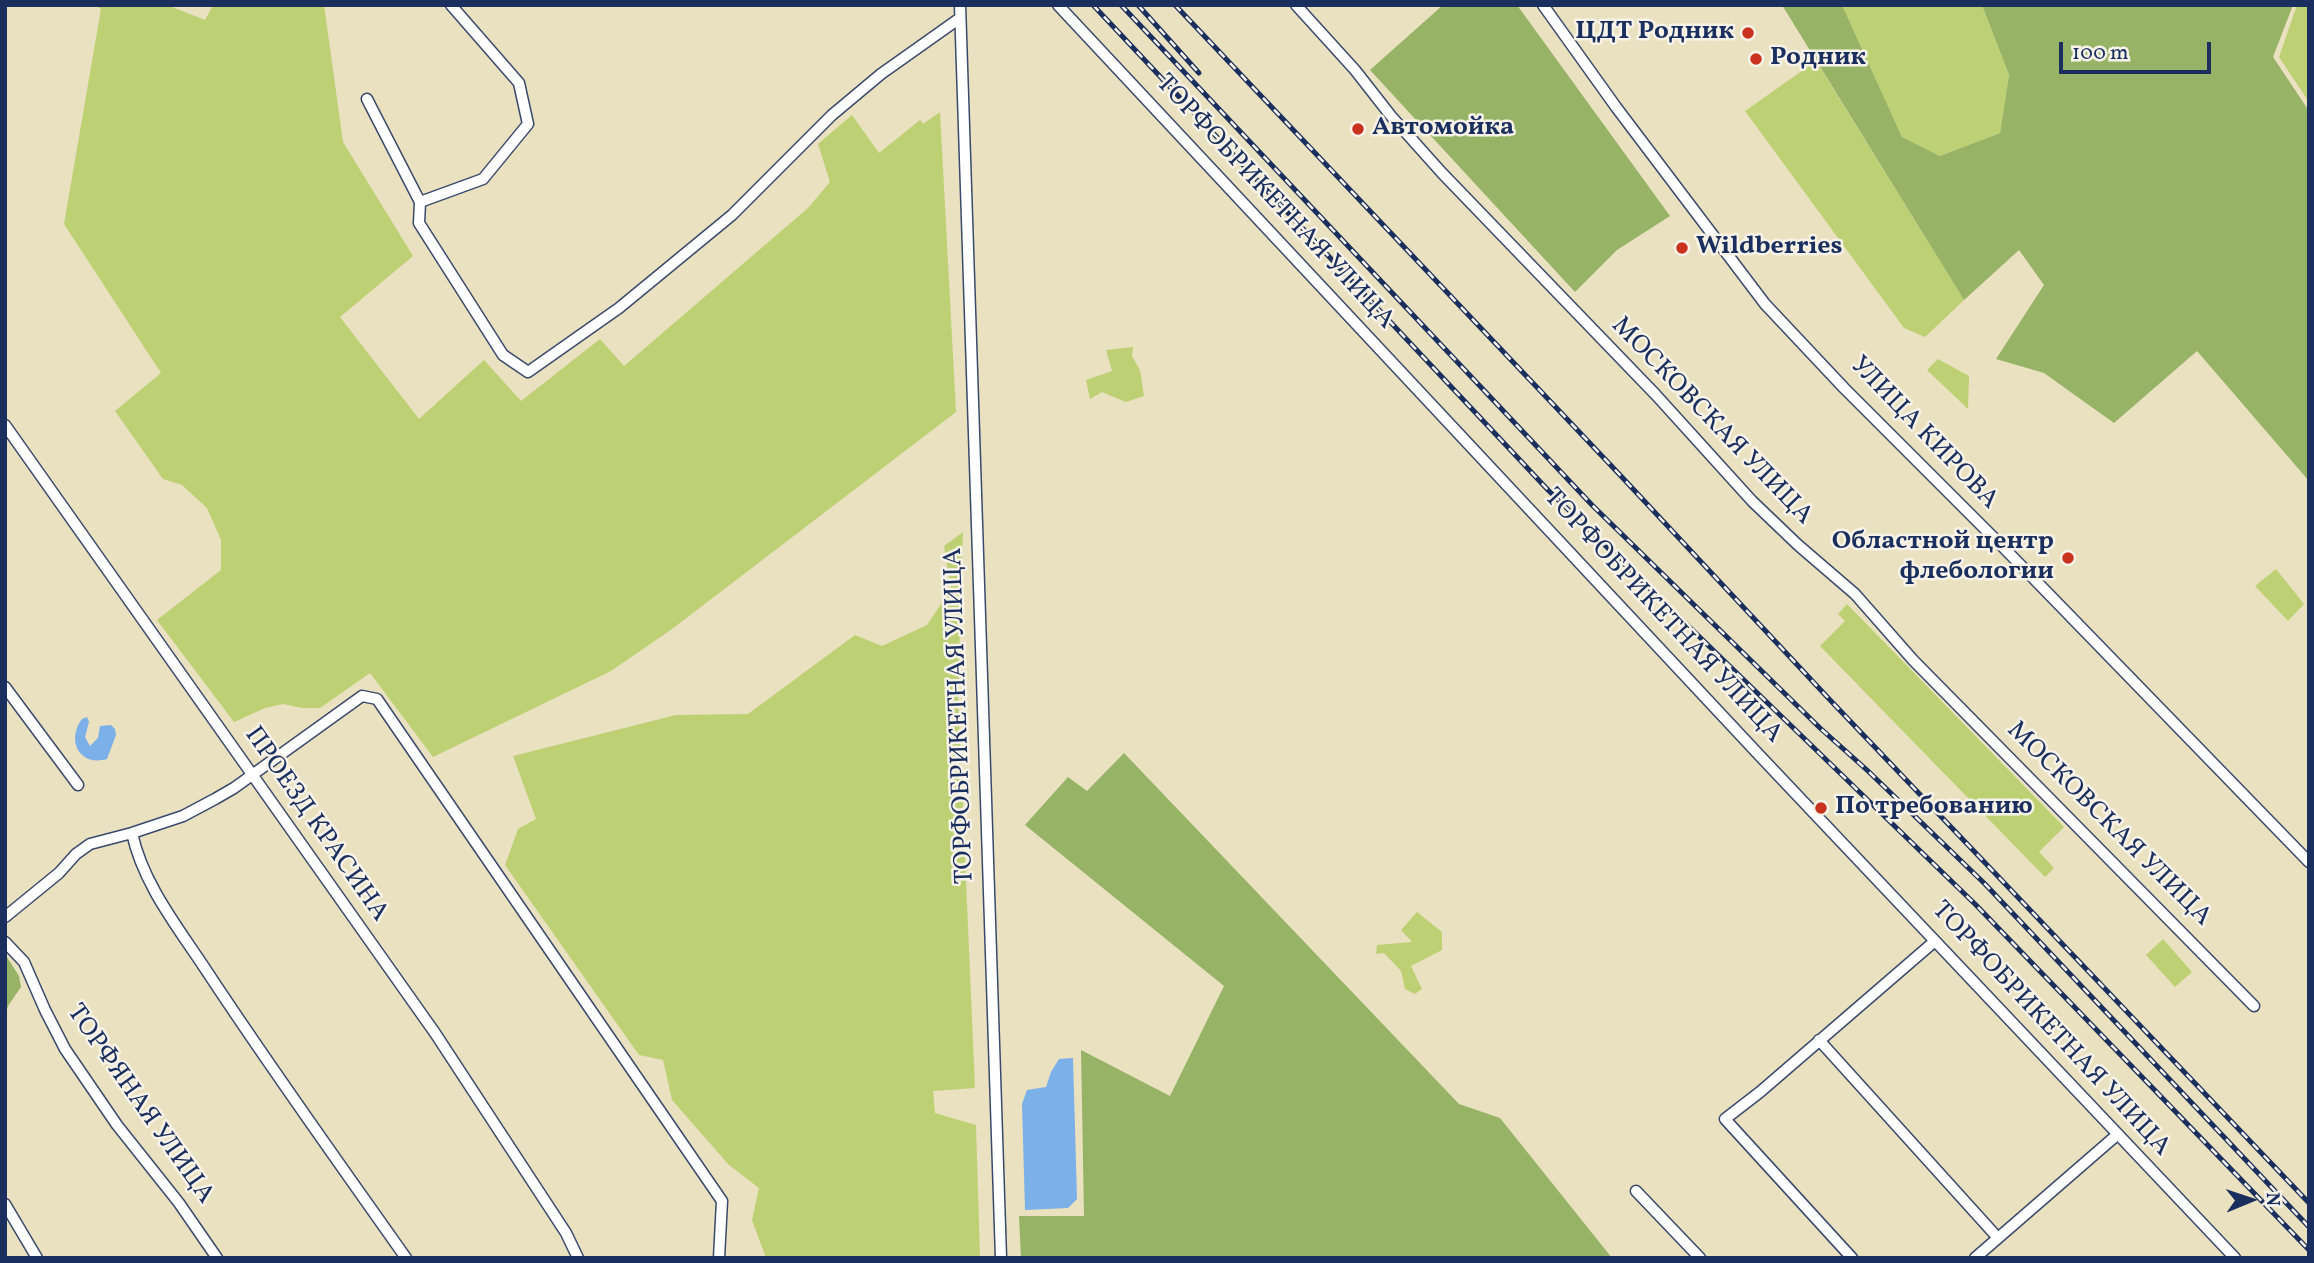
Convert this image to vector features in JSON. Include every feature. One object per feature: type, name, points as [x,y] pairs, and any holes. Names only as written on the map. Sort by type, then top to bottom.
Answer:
[{"type":"street","points":[[420,202],[482,179],[528,124],[519,83],[451,5]]},
{"type":"street","name":"ТОРФОБРИКЕТНАЯ УЛИЦА","points":[[960,5],[1001,1258]]},
{"type":"street","name":"ТОРФОБРИКЕТНАЯ УЛИЦА","points":[[1058,5],[2235,1258]]},
{"type":"street","name":"МОСКОВСКАЯ УЛИЦА","points":[[1296,5],[1442,173],[1656,395],[1752,501],[1855,594],[1913,660],[2254,1006]]},
{"type":"street","name":"УЛИЦА КИРОВА","points":[[1543,5],[1624,118],[1765,304],[2309,862]]},
{"type":"street","points":[[367,99],[420,202],[419,223],[503,355],[528,372],[620,308],[732,215],[832,115],[881,74],[960,18]]},
{"type":"street","name":"ПРОЕЗД КРАСИНА","points":[[5,425],[435,1033],[566,1233],[578,1258]]},
{"type":"street","points":[[5,687],[78,785]]},
{"type":"street","points":[[5,917],[90,844],[132,834],[183,816],[234,788],[362,696],[377,699],[722,1200],[719,1258]]},
{"type":"street","points":[[132,834],[140,863],[167,911],[251,1038],[406,1258]]},
{"type":"street","points":[[1852,1258],[1725,1119],[1935,941]]},
{"type":"street","name":"ТОРФЯНАЯ УЛИЦА","points":[[5,942],[24,962],[65,1049],[117,1125],[179,1203],[217,1258]]},
{"type":"street","points":[[1819,1040],[1998,1238]]},
{"type":"street","points":[[1975,1258],[2118,1134]]},
{"type":"street","points":[[1636,1191],[1700,1258]]},
{"type":"street","points":[[5,1203],[37,1258]]},
{"type":"green space","points":[[94,5],[167,5],[205,20],[213,5],[324,5],[343,142],[413,256],[340,317],[419,419],[484,360],[521,401],[600,339],[624,366],[808,208],[830,182],[818,144],[852,115],[879,153],[920,120],[923,124],[940,112],[956,412],[672,629],[611,671],[433,757],[370,673],[320,708],[283,704],[265,708],[234,722],[157,620],[221,570],[221,540],[207,508],[182,485],[163,479],[115,411],[161,373],[64,224],[101,9]]},
{"type":"green space","points":[[1443,5],[1517,5],[1670,216],[1617,250],[1575,292],[1370,70]]},
{"type":"green space","points":[[1782,5],[1842,5],[1902,137],[1940,156],[2000,133],[2009,75],[1982,5],[2293,5],[2273,57],[2309,111],[2309,481],[2197,351],[2114,423],[2044,373],[1996,359],[2044,285],[2019,250],[1964,300]]},
{"type":"green space","points":[[1842,5],[1982,5],[2009,75],[2000,133],[1940,156],[1902,137]]},
{"type":"green space","points":[[2297,5],[2309,5],[2309,102],[2279,57]]},
{"type":"green space","points":[[1816,61],[1964,300],[1925,337],[1904,328],[1745,111]]},
{"type":"green space","points":[[1133,347],[1132,356],[1140,370],[1144,396],[1126,402],[1102,392],[1090,399],[1086,380],[1112,371],[1106,350]]},
{"type":"green space","points":[[1938,359],[1969,376],[1968,409],[1927,370]]},
{"type":"green space","points":[[963,532],[958,696],[975,1088],[933,1091],[935,1113],[976,1125],[980,1258],[766,1258],[752,1220],[759,1188],[729,1165],[672,1100],[663,1060],[639,1055],[505,865],[518,829],[536,819],[513,756],[676,715],[748,714],[855,635],[882,646],[927,625],[951,589],[944,546]]},
{"type":"green space","points":[[2276,569],[2304,604],[2288,621],[2255,586]]},
{"type":"green space","points":[[1847,604],[2064,827],[2039,852],[2054,868],[2045,877],[1820,646],[1845,621],[1838,614]]},
{"type":"green space","points":[[1124,753],[1459,1104],[1500,1118],[1612,1258],[1021,1258],[1019,1216],[1084,1216],[1081,1050],[1170,1096],[1224,986],[1025,825],[1068,777],[1087,791]]},
{"type":"green space","points":[[1417,912],[1442,932],[1442,950],[1411,966],[1422,989],[1415,994],[1405,989],[1401,971],[1384,953],[1376,954],[1377,945],[1412,942],[1401,930]]},
{"type":"green space","points":[[2163,939],[2192,972],[2175,987],[2146,955]]},
{"type":"green space","points":[[5,954],[19,976],[21,987],[5,1015]]},
{"type":"water","points":[[87,717],[89,722],[85,737],[90,746],[98,738],[100,726],[111,725],[115,729],[116,735],[107,759],[89,759],[78,750],[75,743],[77,727],[82,719]]},
{"type":"water","points":[[1073,1058],[1077,1199],[1068,1208],[1025,1210],[1022,1104],[1027,1090],[1046,1087],[1059,1059]]},
{"type":"railway","points":[[1093,5],[1548,490],[1976,905],[2309,1250]]},
{"type":"railway","points":[[1121,5],[1592,505],[1820,728],[1985,884],[2309,1227]]},
{"type":"railway","points":[[1138,5],[1199,73]]},
{"type":"railway","points":[[1175,5],[2309,1203]]},
{"type":"place","name":"ЦДТ Родник","points":[[1748,33]]},
{"type":"place","name":"Родник","points":[[1756,59]]},
{"type":"place","name":"Автомойка","points":[[1358,129]]},
{"type":"place","name":"Wildberries","points":[[1682,248]]},
{"type":"place","name":"Областной центр флебологии","points":[[2068,558]]},
{"type":"place","name":"По требованию","points":[[1821,808]]}]
